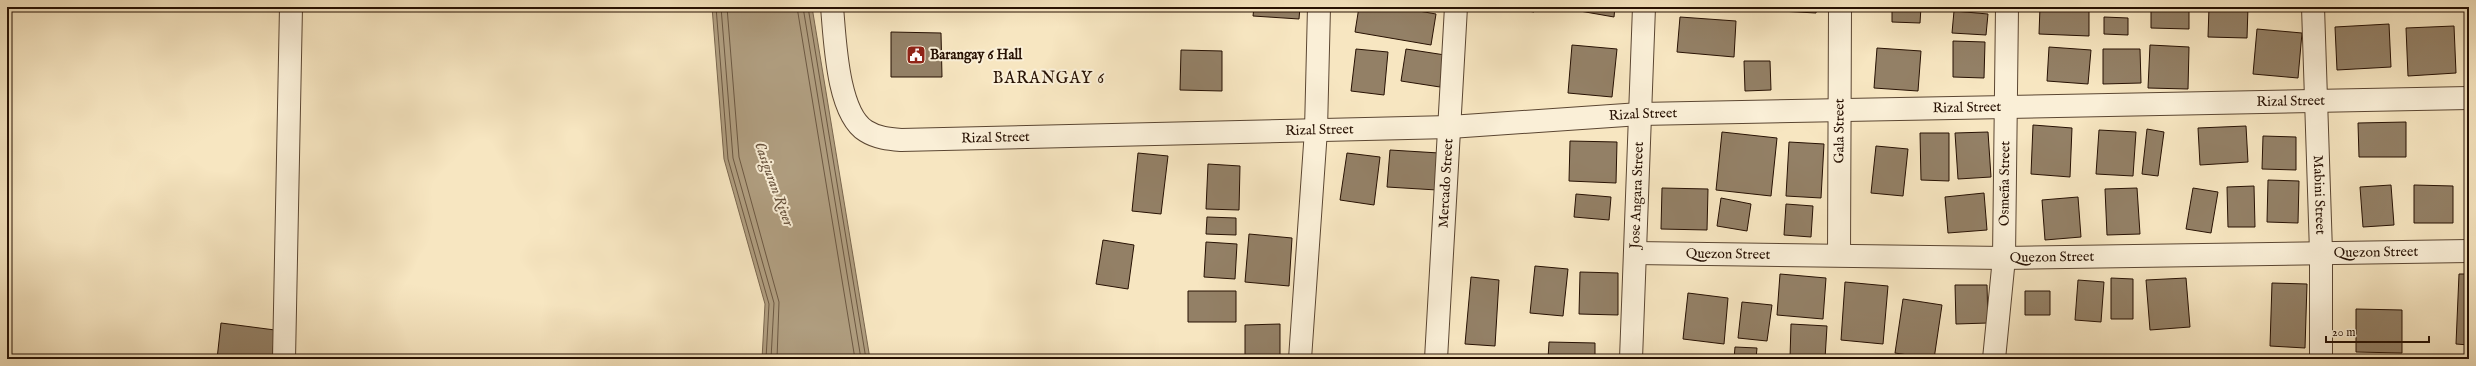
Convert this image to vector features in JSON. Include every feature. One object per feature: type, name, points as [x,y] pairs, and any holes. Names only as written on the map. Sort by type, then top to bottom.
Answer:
[{"type":"street","points":[[284,359],[292,7]]},
{"type":"street","name":"Rizal Street","points":[[832,7],[842,90],[853,119],[866,130],[882,138],[901,140],[1450,127],[1640,114],[2469,98]]},
{"type":"street","points":[[1300,359],[1316,130],[1319,7]]},
{"type":"street","name":"Mercado Street","points":[[1436,359],[1456,7]]},
{"type":"street","name":"Jose Angara Street","points":[[1631,359],[1644,7]]},
{"type":"street","name":"Gala Street","points":[[1839,254],[1840,7]]},
{"type":"street","name":"Osmeña Street","points":[[1994,359],[2004,258],[2007,7]]},
{"type":"street","name":"Mabini Street","points":[[2313,7],[2321,252],[2321,359]]},
{"type":"street","name":"Quezon Street","points":[[1635,253],[1839,254],[2004,258],[2321,252],[2469,251]]},
{"type":"water","name":"Casiguran River","points":[[712,7],[812,7],[870,359],[762,359],[765,304],[724,159]]},
{"type":"building","points":[[1254,7],[1300,7],[1299,19],[1253,16]]},
{"type":"building","points":[[1359,7],[1396,7],[1436,14],[1431,45],[1355,32]]},
{"type":"building","points":[[1503,7],[1535,7],[1534,12]]},
{"type":"building","points":[[1557,7],[1615,7],[1614,17]]},
{"type":"building","points":[[1683,7],[1732,7],[1732,10]]},
{"type":"building","points":[[1780,7],[1817,7],[1816,13],[1780,11]]},
{"type":"building","points":[[1892,7],[1921,7],[1920,23],[1892,22]]},
{"type":"building","points":[[2040,7],[2089,7],[2089,36],[2039,34]]},
{"type":"building","points":[[2107,7],[2133,7],[2133,10],[2107,10]]},
{"type":"building","points":[[2151,7],[2189,7],[2189,29],[2151,28]]},
{"type":"building","points":[[2209,7],[2248,7],[2247,38],[2208,37]]},
{"type":"building","points":[[1954,11],[1988,14],[1986,35],[1952,33]]},
{"type":"building","points":[[1680,17],[1736,21],[1734,57],[1677,52]]},
{"type":"building","points":[[2104,17],[2128,18],[2128,35],[2104,34]]},
{"type":"building","points":[[2389,24],[2391,67],[2337,70],[2335,27]]},
{"type":"building","points":[[2454,26],[2456,73],[2408,76],[2406,28]]},
{"type":"building","points":[[2257,29],[2302,33],[2298,78],[2253,74]]},
{"type":"building","name":"Barangay 6 Hall","points":[[891,32],[941,33],[942,77],[891,77]]},
{"type":"building","points":[[1953,41],[1985,42],[1984,78],[1953,77]]},
{"type":"building","points":[[1572,45],[1617,49],[1612,97],[1568,93]]},
{"type":"building","points":[[2150,45],[2189,47],[2188,89],[2148,88]]},
{"type":"building","points":[[2049,47],[2091,50],[2088,84],[2047,81]]},
{"type":"building","points":[[1877,48],[1921,51],[1918,91],[1874,88]]},
{"type":"building","points":[[1356,49],[1388,52],[1384,95],[1351,91]]},
{"type":"building","points":[[1406,49],[1445,55],[1440,87],[1401,81]]},
{"type":"building","points":[[2103,49],[2140,49],[2141,83],[2103,84]]},
{"type":"building","points":[[1181,50],[1222,51],[1222,91],[1180,90]]},
{"type":"building","points":[[1744,61],[1770,61],[1771,90],[1745,91]]},
{"type":"building","points":[[2406,122],[2406,157],[2359,157],[2358,123]]},
{"type":"building","points":[[2033,125],[2072,128],[2070,177],[2031,174]]},
{"type":"building","points":[[2246,126],[2248,162],[2200,165],[2198,128]]},
{"type":"building","points":[[2147,129],[2164,132],[2158,176],[2142,174]]},
{"type":"building","points":[[2099,130],[2136,132],[2133,176],[2096,174]]},
{"type":"building","points":[[1722,132],[1777,138],[1771,196],[1716,190]]},
{"type":"building","points":[[1988,132],[1991,177],[1958,179],[1955,133]]},
{"type":"building","points":[[1920,133],[1949,133],[1949,181],[1921,180]]},
{"type":"building","points":[[2263,136],[2296,137],[2296,170],[2262,169]]},
{"type":"building","points":[[1570,141],[1617,142],[1616,183],[1569,181]]},
{"type":"building","points":[[1789,142],[1824,144],[1821,198],[1786,196]]},
{"type":"building","points":[[1876,146],[1908,149],[1903,196],[1871,193]]},
{"type":"building","points":[[1390,150],[1439,153],[1437,190],[1387,187]]},
{"type":"building","points":[[1138,153],[1168,156],[1161,214],[1132,211]]},
{"type":"building","points":[[1347,153],[1380,157],[1374,205],[1340,200]]},
{"type":"building","points":[[1208,164],[1240,166],[1239,210],[1206,209]]},
{"type":"building","points":[[2268,180],[2299,181],[2298,223],[2267,222]]},
{"type":"building","points":[[2391,185],[2394,225],[2363,227],[2360,187]]},
{"type":"building","points":[[2414,185],[2453,186],[2453,223],[2414,223]]},
{"type":"building","points":[[2254,186],[2255,227],[2228,227],[2227,187]]},
{"type":"building","points":[[2467,186],[2469,186],[2469,223],[2467,223]]},
{"type":"building","points":[[1662,188],[1708,189],[1707,230],[1661,229]]},
{"type":"building","points":[[2137,188],[2140,234],[2107,235],[2105,189]]},
{"type":"building","points":[[2193,188],[2218,192],[2211,233],[2186,229]]},
{"type":"building","points":[[1984,193],[1987,230],[1948,233],[1945,197]]},
{"type":"building","points":[[1576,194],[1611,197],[1609,220],[1574,217]]},
{"type":"building","points":[[2078,197],[2081,237],[2045,240],[2042,200]]},
{"type":"building","points":[[1721,198],[1751,204],[1747,231],[1717,226]]},
{"type":"building","points":[[1786,204],[1813,206],[1811,237],[1784,235]]},
{"type":"building","points":[[1207,217],[1236,218],[1236,235],[1206,234]]},
{"type":"building","points":[[1249,234],[1292,238],[1289,286],[1245,282]]},
{"type":"building","points":[[1103,240],[1134,245],[1128,289],[1096,284]]},
{"type":"building","points":[[1206,242],[1237,244],[1235,279],[1204,277]]},
{"type":"building","points":[[1535,266],[1568,269],[1563,316],[1530,313]]},
{"type":"building","points":[[1580,272],[1618,273],[1618,315],[1579,314]]},
{"type":"building","points":[[1780,274],[1826,278],[1823,319],[1777,315]]},
{"type":"building","points":[[2459,274],[2469,274],[2469,345],[2456,344]]},
{"type":"building","points":[[1471,277],[1499,280],[1495,346],[1465,344]]},
{"type":"building","points":[[2111,278],[2133,279],[2133,319],[2111,319]]},
{"type":"building","points":[[2186,278],[2190,327],[2150,330],[2146,280]]},
{"type":"building","points":[[2078,280],[2104,282],[2101,322],[2075,320]]},
{"type":"building","points":[[1845,282],[1888,286],[1883,344],[1841,340]]},
{"type":"building","points":[[2272,283],[2307,284],[2305,348],[2270,346]]},
{"type":"building","points":[[1955,285],[1987,285],[1988,323],[1956,324]]},
{"type":"building","points":[[1188,291],[1236,291],[1236,322],[1188,322]]},
{"type":"building","points":[[2025,291],[2050,291],[2050,315],[2025,315]]},
{"type":"building","points":[[1688,293],[1728,298],[1724,344],[1683,339]]},
{"type":"building","points":[[1903,299],[1942,305],[1934,359],[1895,353]]},
{"type":"building","points":[[1742,302],[1772,305],[1767,341],[1738,338]]},
{"type":"building","points":[[2356,309],[2402,310],[2402,353],[2356,352]]},
{"type":"building","points":[[221,323],[275,330],[272,359],[217,359]]},
{"type":"building","points":[[1280,324],[1280,359],[1245,359],[1245,325]]},
{"type":"building","points":[[1791,324],[1827,326],[1825,359],[1790,358]]},
{"type":"building","points":[[1549,342],[1595,343],[1595,359],[1548,359]]},
{"type":"building","points":[[1735,347],[1757,348],[1756,359],[1734,359]]},
{"type":"place","name":"Barangay 6 Hall","points":[[916,55]]},
{"type":"district","name":"BARANGAY 6","points":[[1049,79]]}]
